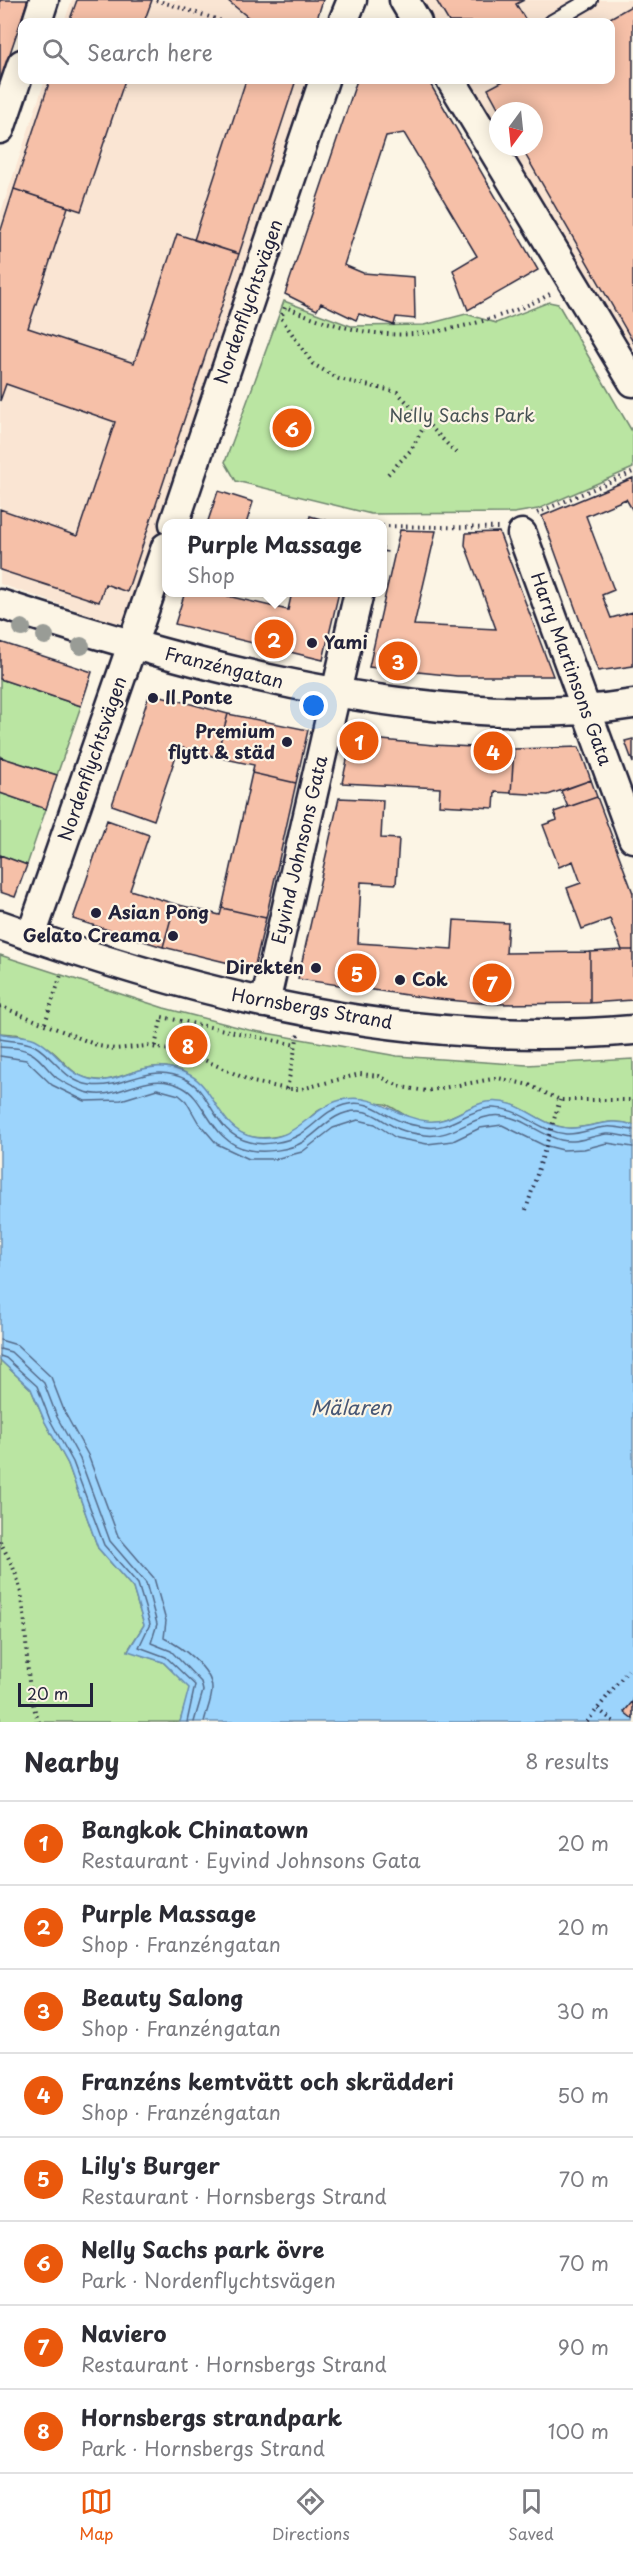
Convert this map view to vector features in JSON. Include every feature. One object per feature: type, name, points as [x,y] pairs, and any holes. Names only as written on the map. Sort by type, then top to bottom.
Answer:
[{"type":"street","points":[[38,18],[45,0]]},
{"type":"street","points":[[345,18],[352,0]]},
{"type":"street","points":[[404,0],[415,18]]},
{"type":"street","points":[[0,129],[18,76]]},
{"type":"street","name":"Nordenflychtsvägen","points":[[176,519],[323,84]]},
{"type":"street","points":[[453,84],[633,382]]},
{"type":"street","name":"Harry Martinsons Gata","points":[[517,526],[633,838]]},
{"type":"street","name":"Nordenflychtsvägen","points":[[31,936],[162,560]]},
{"type":"street","name":"Eyvind Johnsons Gata","points":[[265,1003],[358,597]]},
{"type":"street","name":"Franzéngatan","points":[[0,604],[133,645],[336,694],[460,709],[587,712],[633,704]]},
{"type":"street","name":"Hornsbergs Strand","points":[[0,925],[152,976],[265,1003],[387,1025],[466,1031],[580,1035],[633,1030]]},
{"type":"lane","points":[[559,18],[590,0]]},
{"type":"path","points":[[156,0],[212,18]]},
{"type":"path","points":[[281,318],[285,307],[342,327],[387,334],[419,333],[473,323],[528,307],[549,294]]},
{"type":"path","points":[[274,316],[281,318],[313,364],[339,379],[397,392],[456,453]]},
{"type":"path","points":[[388,474],[411,450],[427,422]]},
{"type":"path","points":[[387,526],[517,526],[633,472]]},
{"type":"path","points":[[45,1023],[63,972]]},
{"type":"path","points":[[0,1006],[99,1046],[115,1049],[154,1047],[189,1053],[253,1082],[287,1089],[302,1089],[360,1074],[379,1076],[402,1087],[426,1091],[498,1078],[529,1085],[560,1100],[633,1100]]},
{"type":"path","points":[[154,1047],[162,1017],[296,1045]]},
{"type":"path","points":[[287,1089],[299,1030]]},
{"type":"path","points":[[526,1210],[560,1100]]},
{"type":"path","points":[[0,1541],[17,1576],[26,1638],[30,1701],[39,1722]]},
{"type":"path","points":[[587,1722],[628,1670]]},
{"type":"path","points":[[598,1709],[614,1722]]},
{"type":"shaded area","points":[[72,0],[227,0],[249,18],[65,18]]},
{"type":"shaded area","points":[[404,0],[633,0],[633,379],[498,156],[543,156],[543,102],[489,102],[489,141],[454,84],[615,84],[615,18],[415,18]]},
{"type":"shaded area","points":[[44,84],[332,84],[181,519],[162,519],[162,573],[145,622],[115,623],[0,584],[0,215]]},
{"type":"green space","name":"Nelly Sachs Park","points":[[284,301],[351,326],[424,325],[466,314],[496,323],[549,302],[558,304],[633,433],[633,468],[538,509],[514,513],[371,514],[236,481],[225,462]]},
{"type":"green space","points":[[0,679],[81,706],[57,775],[0,757]]},
{"type":"green space","points":[[0,793],[46,809],[27,865],[0,855]]},
{"type":"green space","points":[[0,955],[164,1008],[249,1030],[397,1056],[527,1065],[633,1059],[633,1125],[615,1122],[566,1128],[555,1126],[518,1107],[498,1102],[472,1107],[438,1121],[423,1122],[385,1104],[373,1104],[322,1109],[293,1131],[264,1138],[253,1137],[242,1134],[232,1127],[199,1082],[175,1069],[148,1068],[114,1078],[90,1079],[73,1071],[51,1050],[38,1042],[17,1034],[0,1033]]},
{"type":"green space","points":[[0,1360],[31,1389],[45,1422],[68,1464],[98,1548],[133,1588],[144,1625],[128,1650],[163,1662],[190,1688],[180,1722],[0,1722]]},
{"type":"water","name":"Mälaren","points":[[0,1033],[35,1039],[73,1072],[89,1079],[113,1079],[147,1068],[160,1067],[190,1075],[199,1081],[232,1126],[253,1137],[281,1136],[333,1102],[357,1098],[377,1103],[406,1116],[427,1121],[443,1120],[478,1104],[498,1102],[519,1107],[546,1122],[567,1128],[615,1122],[633,1125],[633,1722],[180,1722],[189,1688],[163,1662],[128,1651],[144,1625],[133,1588],[98,1548],[68,1464],[45,1422],[31,1389],[0,1360]]},
{"type":"building","points":[[0,0],[28,0],[22,18],[18,18],[18,30],[0,83]]},
{"type":"building","points":[[77,0],[152,0],[145,18],[70,18]]},
{"type":"building","points":[[227,0],[323,0],[317,18],[249,18]]},
{"type":"building","points":[[436,0],[524,0],[516,4],[525,18],[447,18]]},
{"type":"building","points":[[633,5],[633,342],[526,156],[543,156],[543,102],[495,102],[488,89],[497,84],[615,84],[615,18],[610,18]]},
{"type":"building","points":[[49,84],[124,84],[81,211],[14,189]]},
{"type":"building","points":[[245,84],[295,84],[239,254],[194,240]]},
{"type":"building","points":[[356,84],[430,84],[538,270],[468,310],[453,270],[477,256],[404,133],[386,136],[344,265],[363,273],[414,277],[415,319],[396,317],[394,325],[359,314],[356,320],[321,303],[317,310],[285,294]]},
{"type":"building","points":[[14,189],[68,207],[28,328],[134,363],[177,234],[239,254],[127,592],[105,584],[99,602],[0,570],[0,509],[77,536],[115,422],[6,384],[0,401],[0,233]]},
{"type":"building","points":[[633,478],[633,511],[626,499],[586,516],[614,590],[602,595],[611,618],[633,612],[633,666],[598,671],[542,516]]},
{"type":"building","points":[[218,491],[253,502],[248,519],[209,519]]},
{"type":"building","points":[[400,530],[436,531],[414,625],[496,629],[465,545],[466,533],[499,532],[553,676],[457,676],[369,667],[385,597],[387,597],[387,587]]},
{"type":"building","points":[[183,597],[232,597],[288,610],[291,597],[338,597],[323,660],[175,624]]},
{"type":"building","points":[[0,642],[92,672],[81,706],[0,679]]},
{"type":"building","points":[[150,693],[228,714],[216,757],[179,747],[154,820],[112,805]]},
{"type":"building","points":[[228,714],[308,730],[296,783],[252,773],[254,765],[216,757]]},
{"type":"building","points":[[352,737],[433,745],[514,749],[511,793],[495,792],[494,808],[439,805],[440,788],[342,783]]},
{"type":"building","points":[[633,739],[633,763],[625,741]]},
{"type":"building","points":[[579,747],[591,780],[548,795],[511,793],[514,749]]},
{"type":"building","points":[[0,757],[57,775],[46,809],[0,793]]},
{"type":"building","points":[[252,773],[296,783],[266,918],[222,908]]},
{"type":"building","points":[[591,780],[597,797],[568,807],[561,791]]},
{"type":"building","points":[[597,797],[633,893],[633,950],[622,950],[610,919],[582,929],[567,888],[581,883],[573,861],[559,867],[543,825],[557,820],[554,812]]},
{"type":"building","points":[[339,798],[383,800],[381,838],[399,839],[396,884],[361,882],[358,943],[452,949],[454,920],[508,923],[506,953],[590,952],[590,1003],[492,1004],[427,998],[298,979]]},
{"type":"building","points":[[107,820],[149,835],[130,890],[175,904],[163,947],[73,919]]},
{"type":"building","points":[[0,855],[27,865],[15,897],[0,892]]},
{"type":"building","points":[[175,904],[220,915],[222,908],[266,918],[254,969],[163,947]]},
{"type":"building","points":[[633,950],[633,1000],[590,1003],[590,952]]},
{"type":"building","points":[[633,1701],[633,1719],[624,1712]]},
{"type":"place","name":"Nelly Sachs park övre","points":[[292,428]]},
{"type":"place","name":"Purple Massage","points":[[274,639]]},
{"type":"place","name":"Yami","points":[[312,643]]},
{"type":"place","name":"Beauty Salong","points":[[398,661]]},
{"type":"place","name":"Il Ponte","points":[[153,698]]},
{"type":"place","name":"Bangkok Chinatown","points":[[359,741]]},
{"type":"place","name":"Premium flytt & städ","points":[[287,742]]},
{"type":"place","name":"Franzéns kemtvätt och skrädderi","points":[[493,751]]},
{"type":"place","name":"Asian Pong","points":[[96,913]]},
{"type":"place","name":"Gelato Creama","points":[[173,936]]},
{"type":"place","name":"Direkten","points":[[316,968]]},
{"type":"place","name":"Lily's Burger","points":[[357,973]]},
{"type":"place","name":"Cok","points":[[400,980]]},
{"type":"place","name":"Naviero","points":[[492,983]]},
{"type":"place","name":"Hornsbergs strandpark","points":[[188,1045]]}]
